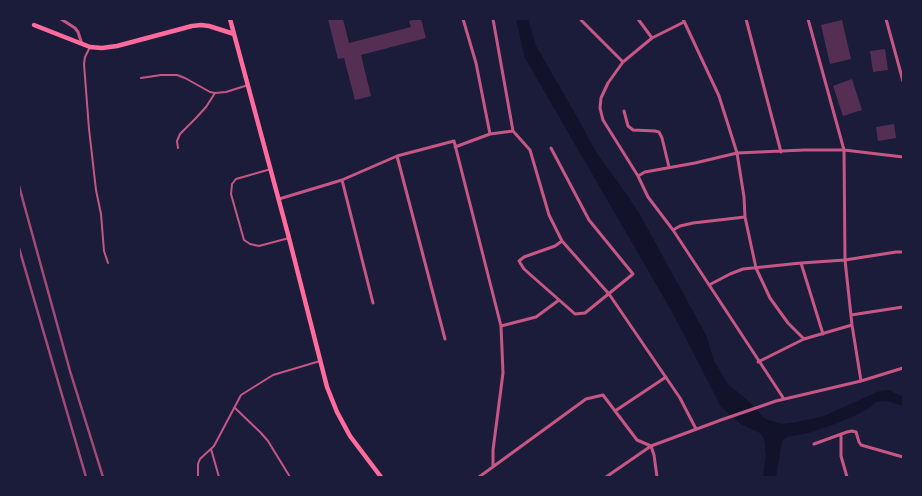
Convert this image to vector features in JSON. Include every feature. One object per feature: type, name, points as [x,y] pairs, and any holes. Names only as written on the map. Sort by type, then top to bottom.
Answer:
[{"type":"main road","points":[[201,25],[205,19]]},
{"type":"main road","points":[[230,19],[332,400],[343,424],[381,477]]},
{"type":"main road","points":[[34,25],[90,47],[102,48],[201,25],[234,34]]},
{"type":"street","points":[[61,19],[75,28],[82,44]]},
{"type":"street","points":[[463,19],[476,63],[490,134]]},
{"type":"street","points":[[493,19],[514,131],[530,150],[550,215],[562,241],[609,294],[680,398],[696,429]]},
{"type":"street","points":[[581,19],[623,62]]},
{"type":"street","points":[[638,19],[652,38]]},
{"type":"street","points":[[746,19],[781,152]]},
{"type":"street","points":[[808,19],[844,150],[845,260],[852,325],[861,381]]},
{"type":"street","points":[[886,19],[903,81]]},
{"type":"street","points":[[784,399],[673,230],[648,197],[638,176],[603,120],[600,98],[623,62],[652,38],[684,20],[719,96],[737,154],[745,216],[756,268],[770,298],[788,323],[804,339]]},
{"type":"street","points":[[624,111],[626,122],[633,130],[659,132],[669,168]]},
{"type":"street","points":[[455,147],[490,134],[514,131]]},
{"type":"street","points":[[279,199],[342,180],[397,156],[454,141],[501,326],[503,373],[493,450],[493,467]]},
{"type":"street","points":[[551,148],[589,220],[633,274],[585,313],[575,314],[524,269],[519,261],[524,257],[555,246],[562,241]]},
{"type":"street","points":[[638,176],[645,172],[737,154],[844,150],[903,157]]},
{"type":"street","points":[[397,156],[445,339]]},
{"type":"street","points":[[342,180],[373,303]]},
{"type":"street","points":[[673,230],[693,222],[745,216]]},
{"type":"street","points":[[708,285],[743,270],[903,252]]},
{"type":"street","points":[[801,263],[822,334]]},
{"type":"street","points":[[501,326],[536,317],[559,300]]},
{"type":"street","points":[[851,314],[903,307]]},
{"type":"street","points":[[758,362],[804,339],[852,325]]},
{"type":"street","points":[[606,477],[650,446],[696,429],[776,401],[861,381],[903,368]]},
{"type":"street","points":[[615,410],[666,378]]},
{"type":"street","points":[[479,477],[586,400],[603,395],[637,440],[650,446],[654,455],[657,477]]},
{"type":"street","points":[[814,444],[852,430],[856,432],[861,445],[903,457]]},
{"type":"street","points":[[841,434],[841,456],[847,477]]},
{"type":"lane","points":[[90,47],[84,57],[89,130],[96,190],[101,214],[104,251],[108,263]]},
{"type":"lane","points":[[141,78],[177,75],[215,93],[226,92],[248,85]]},
{"type":"lane","points":[[178,148],[177,141],[180,134],[202,112],[215,93]]},
{"type":"lane","points":[[271,169],[236,179],[232,184],[231,194],[244,240],[259,246],[289,238]]},
{"type":"lane","points":[[198,477],[200,459],[211,449],[241,396],[273,375],[321,360]]},
{"type":"lane","points":[[235,408],[268,441],[290,477]]},
{"type":"lane","points":[[211,449],[218,477]]},
{"type":"shaded area","points":[[516,19],[528,19],[536,46],[596,152],[640,215],[706,335],[714,361],[728,384],[765,419],[782,424],[824,416],[885,390],[903,397],[903,406],[891,402],[876,402],[871,407],[852,417],[832,425],[808,433],[787,437],[782,441],[776,477],[763,477],[766,455],[764,438],[760,433],[741,424],[721,407],[671,310],[525,58]]},
{"type":"building","points":[[328,19],[343,19],[349,43],[411,27],[409,21],[416,19],[421,19],[426,38],[361,55],[371,96],[355,100],[344,58],[338,59]]},
{"type":"building","points":[[842,20],[851,59],[830,64],[821,25]]},
{"type":"building","points":[[885,49],[888,70],[873,72],[870,51]]},
{"type":"building","points":[[852,79],[862,110],[843,116],[833,86]]},
{"type":"building","points":[[894,124],[896,138],[878,141],[876,127]]},
{"type":"railway","points":[[19,186],[70,371],[103,477]]},
{"type":"railway","points":[[19,248],[86,477]]}]
